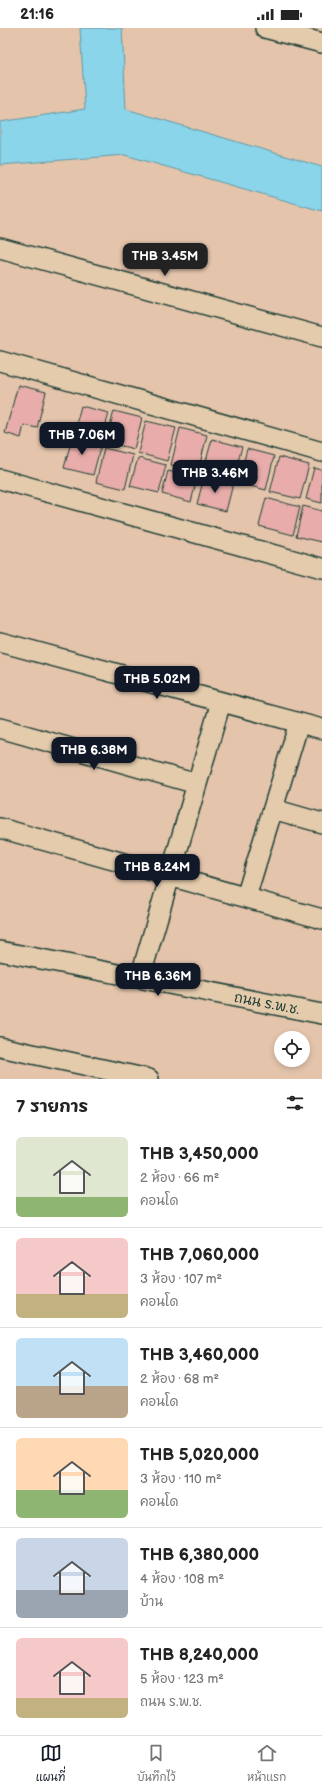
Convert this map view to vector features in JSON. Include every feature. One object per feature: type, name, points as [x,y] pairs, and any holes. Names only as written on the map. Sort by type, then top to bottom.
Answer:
[{"type":"street","points":[[264,28],[322,43]]},
{"type":"street","points":[[0,248],[322,337]]},
{"type":"street","points":[[0,360],[322,452]]},
{"type":"street","points":[[0,479],[322,568]]},
{"type":"street","points":[[0,642],[322,729]]},
{"type":"street","points":[[140,978],[221,702]]},
{"type":"street","points":[[246,897],[299,723]]},
{"type":"street","points":[[0,728],[197,784]]},
{"type":"street","points":[[273,809],[322,823]]},
{"type":"street","points":[[0,828],[322,918]]},
{"type":"street","name":"ถนน ร.พ.ช.","points":[[0,951],[322,1014]]},
{"type":"street","points":[[0,1047],[149,1079]]},
{"type":"water","points":[[80,28],[122,28],[126,109],[322,167],[322,211],[125,155],[0,165],[0,122],[85,109]]},
{"type":"building","points":[[18,385],[46,392],[37,428],[24,425],[21,438],[5,433]]},
{"type":"building","points":[[81,406],[109,413],[102,439],[74,432]]},
{"type":"building","points":[[114,411],[142,418],[134,449],[106,442]]},
{"type":"building","points":[[146,421],[176,428],[167,461],[138,453]]},
{"type":"building","points":[[180,428],[207,435],[198,472],[171,465]]},
{"type":"building","points":[[72,438],[101,445],[93,475],[64,468]]},
{"type":"building","points":[[212,439],[242,447],[233,479],[203,472]]},
{"type":"building","points":[[104,448],[133,455],[125,489],[96,482]]},
{"type":"building","points":[[247,449],[274,456],[266,490],[238,483]]},
{"type":"building","points":[[279,457],[309,465],[300,499],[270,492]]},
{"type":"building","points":[[138,458],[166,465],[159,493],[130,486]]},
{"type":"building","points":[[314,468],[322,470],[322,503],[306,499]]},
{"type":"building","points":[[168,471],[197,478],[191,502],[162,494]]},
{"type":"building","points":[[204,477],[233,484],[226,511],[197,504]]},
{"type":"building","points":[[266,498],[300,507],[293,535],[259,526]]},
{"type":"building","points":[[303,506],[322,511],[322,542],[296,536]]}]
